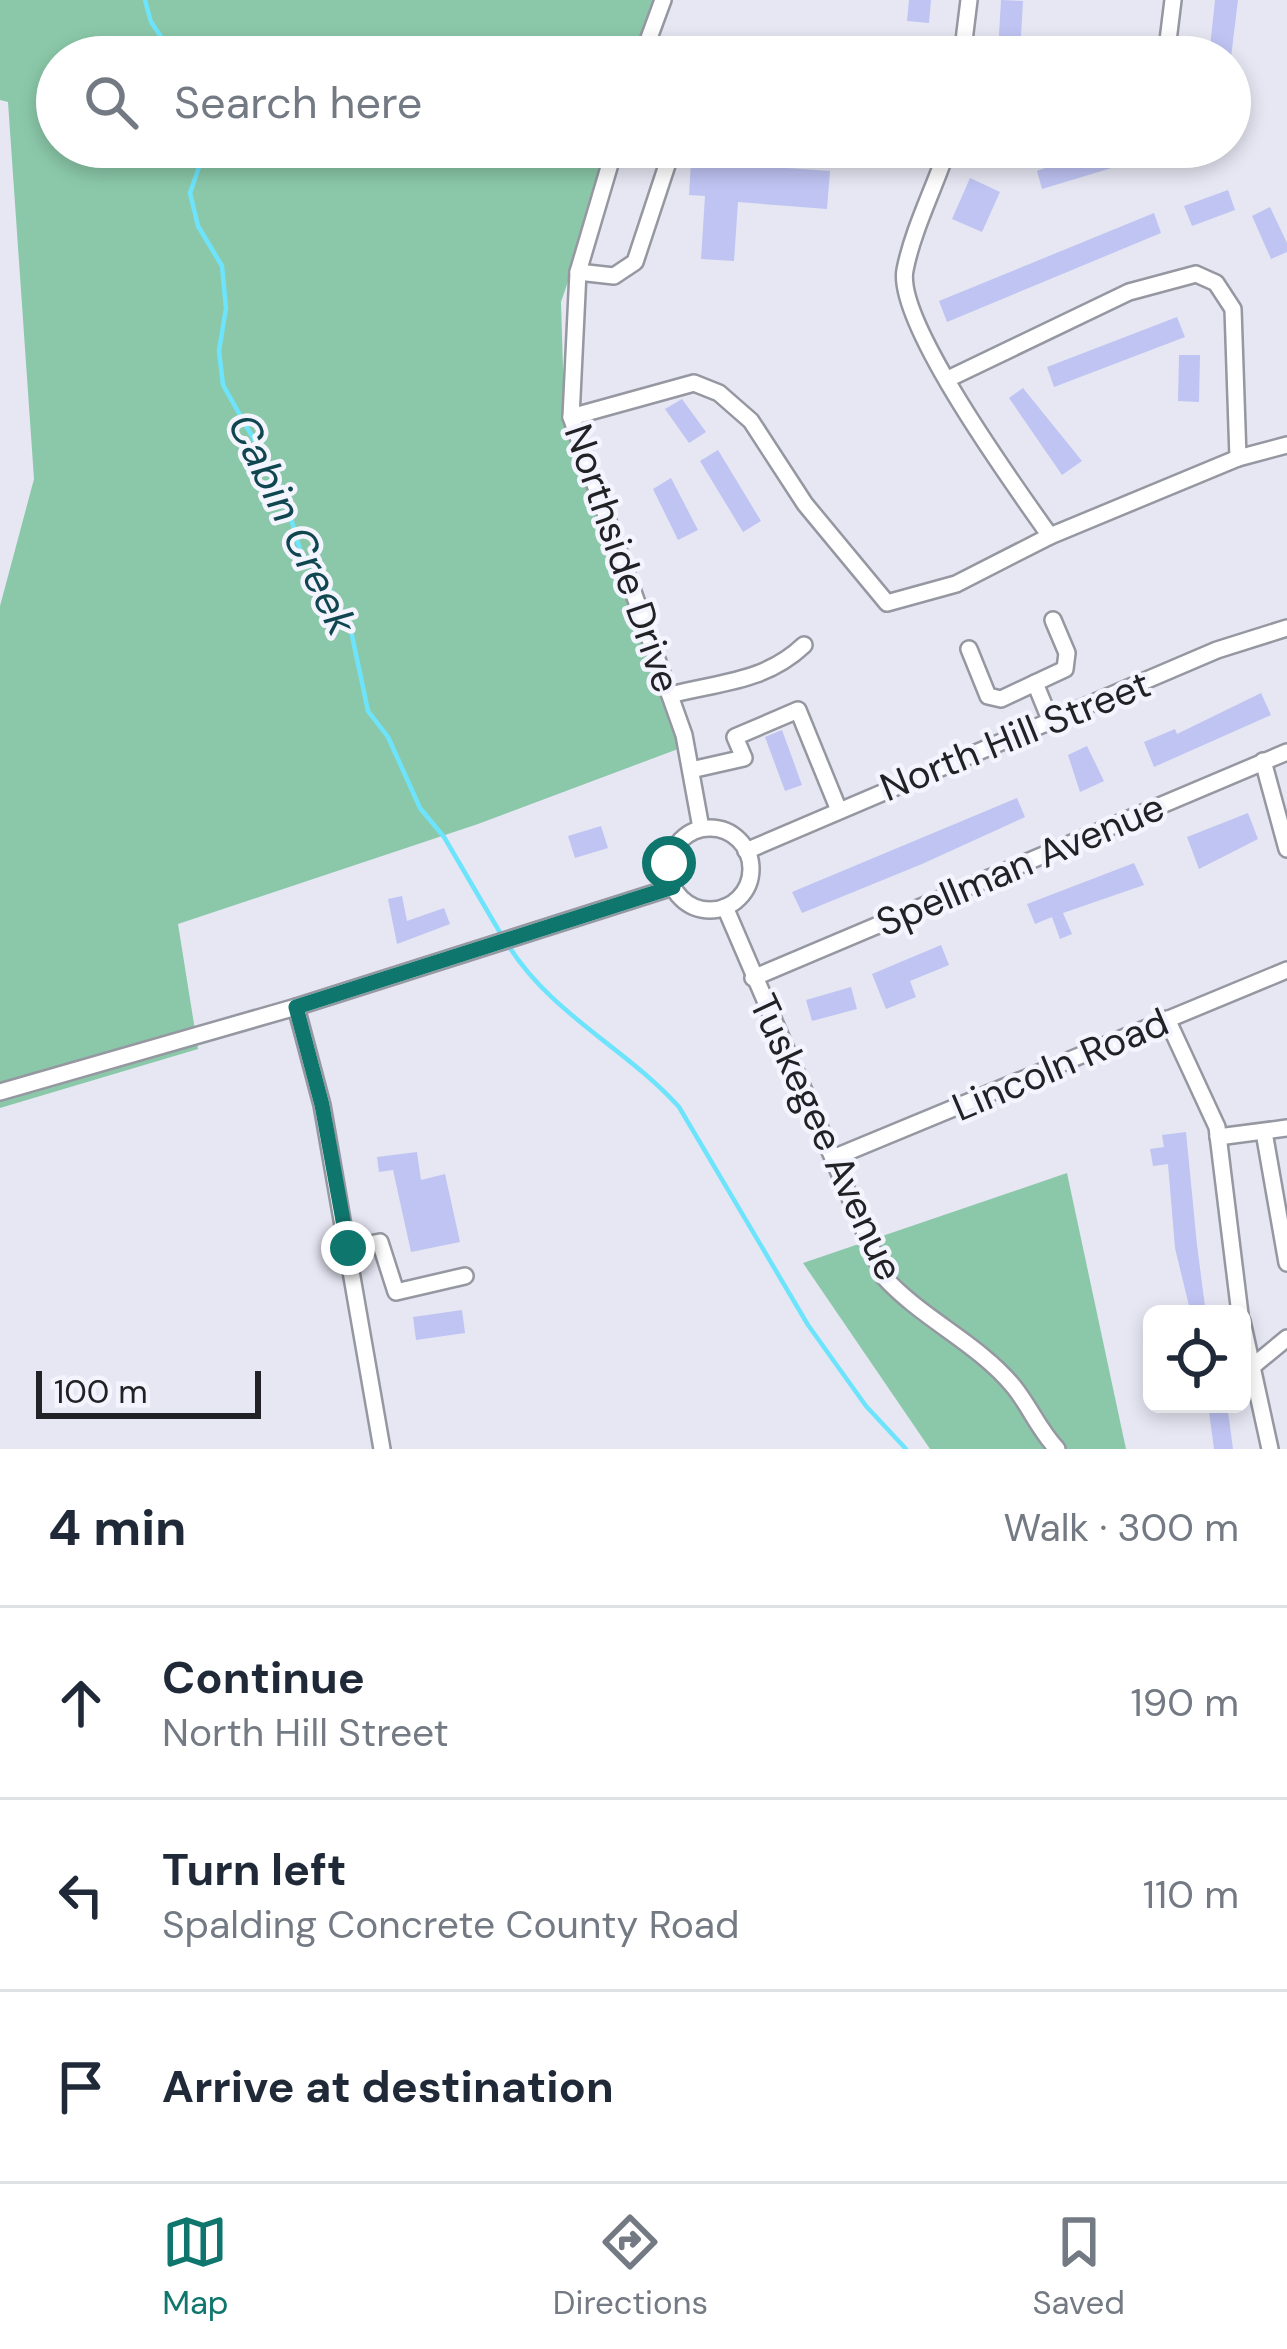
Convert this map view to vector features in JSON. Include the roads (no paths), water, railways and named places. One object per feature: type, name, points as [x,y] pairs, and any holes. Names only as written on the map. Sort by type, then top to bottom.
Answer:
[{"type":"street","points":[[653,36],[663,0]]},
{"type":"street","points":[[965,36],[969,0]]},
{"type":"street","points":[[1169,36],[1173,0]]},
{"type":"street","name":"Northside Drive","points":[[609,168],[578,272],[571,417],[670,695],[701,829]]},
{"type":"street","points":[[578,272],[614,275],[635,262],[666,168]]},
{"type":"street","points":[[941,168],[904,274],[918,327],[969,420],[1050,536]]},
{"type":"street","points":[[950,378],[1129,292],[1196,274],[1216,283],[1233,308],[1238,458]]},
{"type":"street","points":[[571,417],[694,383],[719,393],[751,421],[805,504],[887,603],[956,584],[1050,536],[1238,458],[1287,445]]},
{"type":"street","points":[[969,649],[988,695],[1001,699],[1065,669],[1067,662],[1053,620]]},
{"type":"street","name":"North Hill Street","points":[[746,850],[1217,650],[1287,628]]},
{"type":"street","points":[[670,695],[748,680],[783,665],[804,645]]},
{"type":"street","points":[[1035,683],[1051,722]]},
{"type":"street","points":[[691,770],[744,758],[735,736],[798,710],[838,808]]},
{"type":"street","name":"Spellman Avenue","points":[[753,978],[1287,752]]},
{"type":"street","points":[[1263,761],[1287,849]]},
{"type":"street","points":[[701,829],[728,832],[746,850],[750,863],[745,890],[725,907],[689,904],[673,887],[673,851],[701,829]]},
{"type":"street","points":[[0,1092],[296,1007],[673,887]]},
{"type":"street","name":"Tuskegee Avenue","points":[[725,907],[884,1277],[911,1308],[1013,1387],[1034,1425],[1057,1449]]},
{"type":"street","name":"Lincoln Road","points":[[833,1158],[1287,970]]},
{"type":"street","points":[[296,1007],[322,1105],[382,1449]]},
{"type":"street","points":[[1167,1018],[1218,1137],[1239,1305]]},
{"type":"street","points":[[1218,1137],[1287,1128]]},
{"type":"street","points":[[1264,1132],[1287,1263]]},
{"type":"street","points":[[348,1248],[380,1242],[396,1292],[465,1276]]},
{"type":"street","points":[[1253,1366],[1287,1338]]},
{"type":"street","points":[[1251,1358],[1270,1449]]},
{"type":"waterway","name":"Cabin Creek","points":[[145,0],[161,36]]},
{"type":"waterway","name":"Cabin Creek","points":[[199,168],[190,193],[198,226],[222,266],[226,308],[219,351],[223,385],[283,491],[301,553],[326,582],[350,626],[368,711],[388,737],[420,808],[444,837],[502,936]]},
{"type":"waterway","name":"Cabin Creek","points":[[508,945],[546,992],[679,1107],[808,1325],[866,1406],[906,1449]]}]
